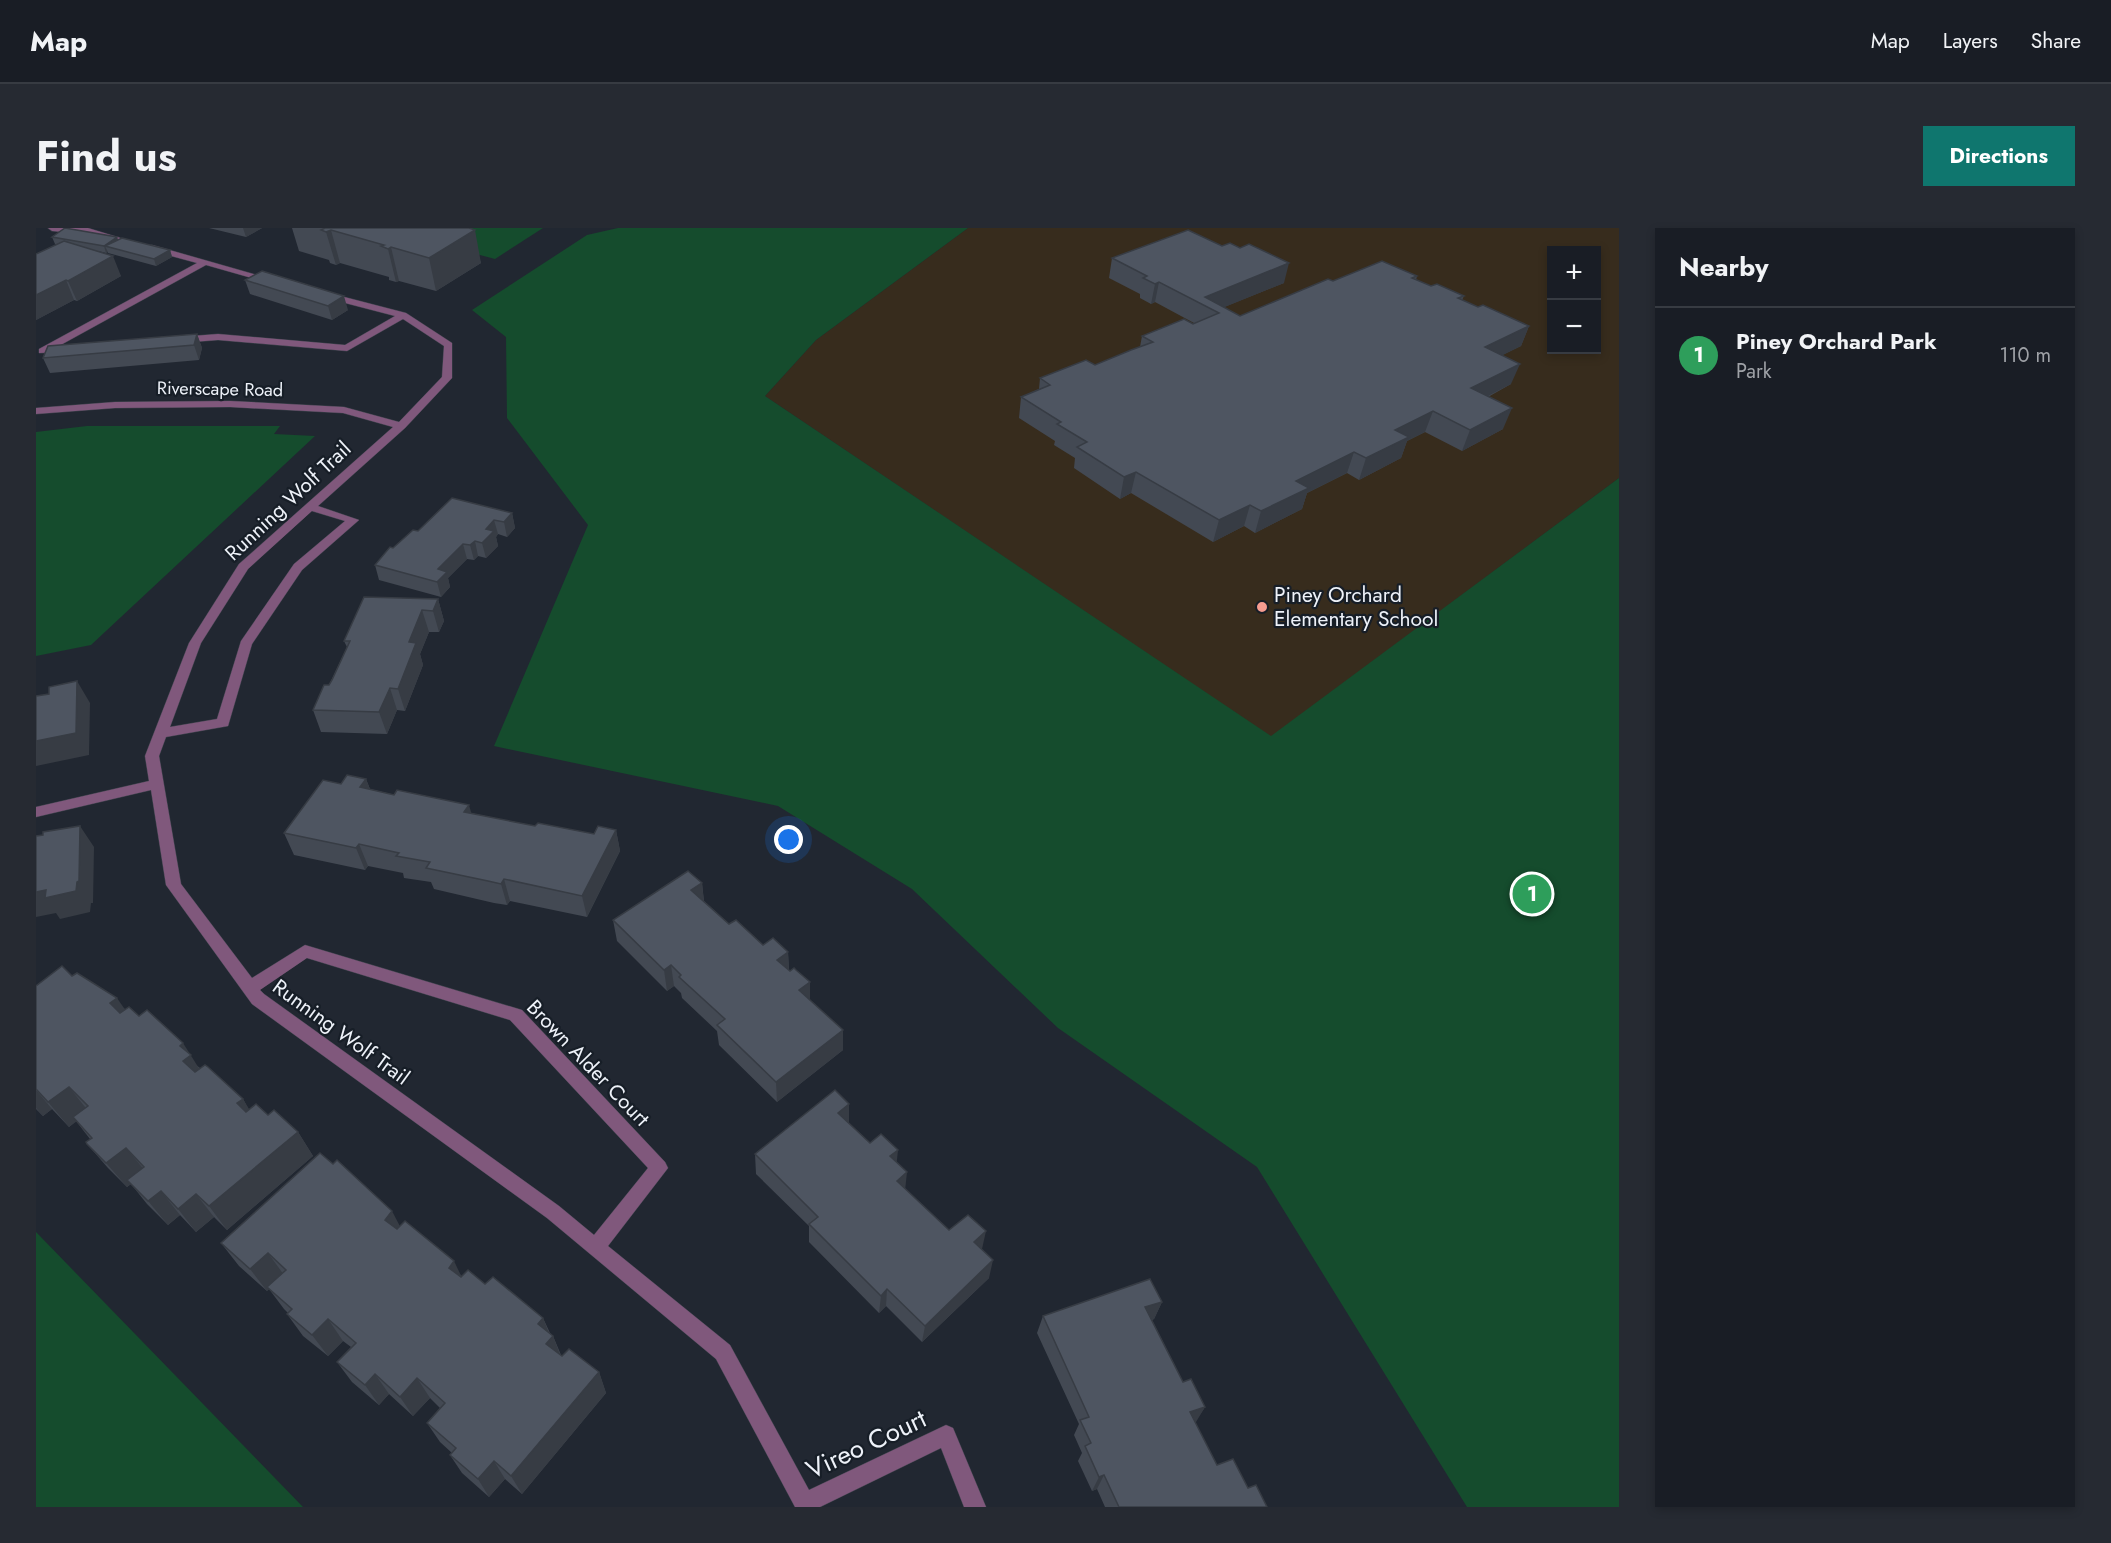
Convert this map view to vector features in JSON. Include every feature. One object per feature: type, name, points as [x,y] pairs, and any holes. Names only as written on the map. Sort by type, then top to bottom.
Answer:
[{"type":"street","points":[[52,228],[88,231],[131,242]]},
{"type":"street","points":[[141,245],[282,283]]},
{"type":"street","points":[[78,348],[43,351],[205,262]]},
{"type":"street","points":[[315,292],[403,315]]},
{"type":"street","points":[[171,341],[218,337],[347,348],[403,315]]},
{"type":"street","name":"Running Wolf Trail","points":[[403,315],[449,345],[447,378],[401,426],[243,567],[195,643],[152,756],[174,885],[258,999],[553,1212],[723,1352],[806,1505]]},
{"type":"street","name":"Riverscape Road","points":[[36,411],[116,405],[230,404],[344,410],[401,426]]},
{"type":"street","points":[[160,733],[223,723],[246,644],[298,567],[353,520],[310,507]]},
{"type":"street","points":[[36,812],[156,784]]},
{"type":"street","name":"Brown Alder Court","points":[[250,988],[305,951],[516,1015],[659,1168],[596,1247]]},
{"type":"street","name":"Vireo Court","points":[[806,1505],[946,1434],[975,1507]]},
{"type":"shaded area","name":"Piney Orchard Elementary School","points":[[968,228],[1619,228],[1619,478],[1271,737],[765,396],[816,340]]},
{"type":"green space","points":[[379,228],[543,228],[495,259]]},
{"type":"green space","points":[[618,228],[968,228],[816,340],[765,396],[1271,736],[1619,478],[1619,1507],[1467,1507],[1257,1167],[1058,1028],[912,889],[778,806],[494,746],[588,525],[507,418],[506,337],[472,310],[587,235]]},
{"type":"green space","points":[[87,426],[280,426],[274,434],[315,436],[91,645],[36,656],[36,432]]},
{"type":"green space","points":[[36,1232],[303,1507],[36,1507]]},
{"type":"building","points":[[65,228],[117,237],[104,246],[52,237]]},
{"type":"building","points":[[325,228],[469,228],[475,230],[429,258],[391,247],[388,249],[381,246],[384,245],[331,230],[326,232],[321,230]]},
{"type":"building","points":[[1188,230],[1222,246],[1230,243],[1240,248],[1249,244],[1289,263],[1205,297],[1240,316],[1328,279],[1333,281],[1382,261],[1417,276],[1412,278],[1431,286],[1437,284],[1464,296],[1458,298],[1478,307],[1483,305],[1529,326],[1485,347],[1520,364],[1471,388],[1512,408],[1470,430],[1433,411],[1395,430],[1409,437],[1366,458],[1354,452],[1296,481],[1309,488],[1261,511],[1250,505],[1219,520],[1136,472],[1124,477],[1077,447],[1087,442],[1057,424],[1061,422],[1021,397],[1050,385],[1040,378],[1086,360],[1095,365],[1153,342],[1142,336],[1184,319],[1193,324],[1219,313],[1159,282],[1155,284],[1143,278],[1147,276],[1112,258]]},
{"type":"building","points":[[122,238],[170,250],[154,259],[105,246]]},
{"type":"building","points":[[64,241],[113,256],[68,281],[36,295],[36,254]]},
{"type":"building","points":[[262,271],[344,296],[328,306],[245,280]]},
{"type":"building","points":[[197,334],[194,345],[43,358],[48,346]]},
{"type":"building","points":[[452,498],[512,513],[504,522],[494,520],[486,529],[494,531],[482,543],[475,541],[470,545],[463,544],[438,569],[447,572],[437,582],[375,565],[390,547],[393,548],[413,530],[418,531]]},
{"type":"building","points":[[364,597],[438,599],[433,611],[422,610],[409,642],[416,643],[398,689],[390,688],[379,712],[313,710],[324,685],[329,685],[332,680],[350,641],[344,641]]},
{"type":"building","points":[[77,681],[76,733],[36,741],[36,696],[49,694],[49,687]]},
{"type":"building","points":[[347,775],[366,779],[360,787],[394,795],[397,790],[469,805],[464,812],[535,826],[538,823],[594,834],[598,826],[616,830],[582,896],[504,879],[501,884],[426,868],[430,862],[396,856],[399,853],[359,844],[356,848],[284,833],[323,780],[341,784]]},
{"type":"building","points":[[80,826],[79,881],[76,891],[45,898],[46,890],[36,892],[36,836],[43,835],[43,832]]},
{"type":"building","points":[[688,871],[702,883],[691,890],[729,924],[736,920],[763,945],[773,938],[788,952],[777,960],[790,971],[794,968],[810,982],[799,990],[843,1030],[776,1082],[717,1025],[725,1019],[679,977],[681,975],[671,965],[664,970],[613,920]]},
{"type":"building","points":[[62,966],[72,976],[77,973],[117,998],[110,1003],[120,1013],[129,1007],[139,1016],[147,1010],[183,1043],[180,1046],[191,1055],[183,1061],[195,1072],[205,1065],[208,1067],[243,1099],[237,1103],[246,1112],[256,1104],[268,1115],[274,1110],[298,1132],[209,1206],[196,1194],[178,1209],[161,1191],[148,1201],[127,1180],[144,1167],[126,1148],[106,1163],[87,1144],[86,1142],[92,1138],[73,1117],[88,1106],[69,1087],[48,1102],[36,1089],[36,986]]},
{"type":"building","points":[[835,1090],[849,1104],[838,1113],[870,1143],[881,1134],[898,1150],[890,1156],[907,1172],[897,1181],[949,1230],[968,1215],[986,1231],[974,1242],[993,1260],[925,1326],[887,1289],[881,1296],[809,1224],[818,1217],[755,1154]]},
{"type":"building","points":[[320,1153],[333,1164],[337,1160],[392,1211],[385,1220],[397,1229],[405,1221],[454,1261],[449,1268],[461,1277],[468,1270],[485,1284],[493,1277],[543,1318],[538,1324],[553,1336],[546,1344],[562,1356],[569,1349],[599,1372],[511,1476],[494,1461],[478,1479],[450,1455],[456,1448],[427,1423],[445,1403],[417,1378],[400,1397],[375,1374],[365,1385],[337,1362],[356,1343],[328,1319],[312,1335],[287,1314],[292,1309],[267,1287],[286,1270],[268,1253],[250,1269],[221,1243]]},
{"type":"building","points":[[1150,1279],[1162,1302],[1145,1307],[1183,1382],[1191,1379],[1205,1407],[1190,1412],[1217,1465],[1233,1459],[1248,1488],[1256,1485],[1267,1507],[1119,1507],[1104,1475],[1099,1477],[1085,1446],[1091,1443],[1080,1420],[1089,1417],[1043,1316]]},
{"type":"place","name":"Piney Orchard Elementary School","points":[[1262,607]]},
{"type":"place","name":"Piney Orchard Park","points":[[1532,894]]}]
